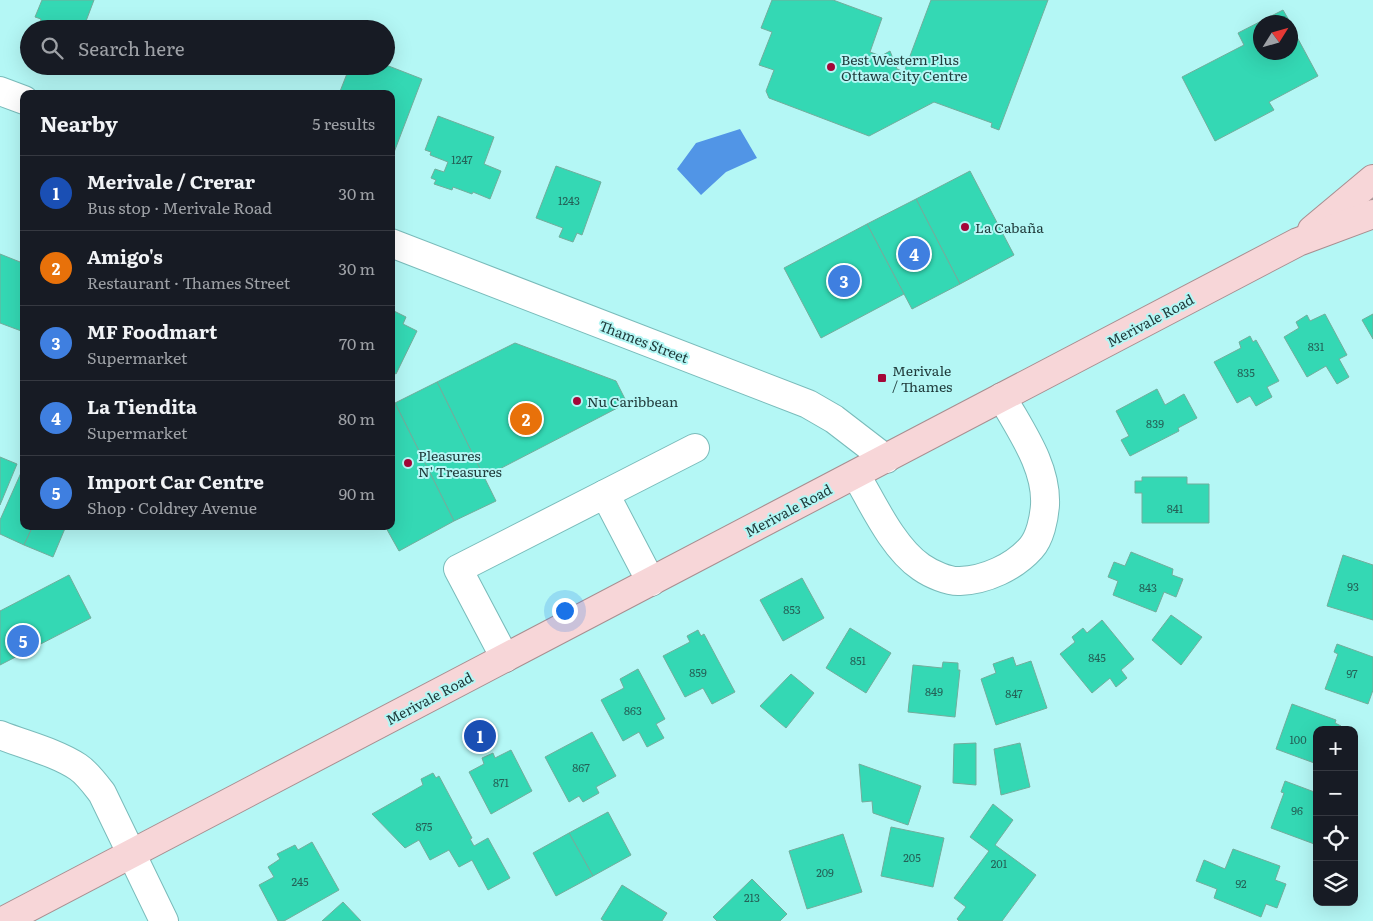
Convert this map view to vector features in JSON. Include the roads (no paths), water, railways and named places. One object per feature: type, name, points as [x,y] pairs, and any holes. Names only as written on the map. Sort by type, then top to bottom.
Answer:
[{"type":"main road","name":"Merivale Road","points":[[1298,242],[1373,179]]},
{"type":"main road","name":"Merivale Road","points":[[3,921],[1298,242],[1373,214]]},
{"type":"street","points":[[0,91],[20,98]]},
{"type":"street","name":"Thames Street","points":[[395,245],[808,404],[834,419],[886,459]]},
{"type":"street","points":[[856,475],[890,532],[906,553],[921,567],[940,577],[959,582],[999,572],[1018,560],[1032,547],[1042,527],[1045,505],[1043,480],[1034,454],[1002,397]]},
{"type":"street","points":[[505,658],[458,569],[695,448]]},
{"type":"street","points":[[605,494],[651,582]]},
{"type":"street","points":[[0,735],[63,759],[79,768],[102,793],[164,921]]},
{"type":"water","points":[[740,129],[757,158],[726,172],[701,195],[677,169],[696,143]]},
{"type":"place","name":"Best Western Plus Ottawa City Centre","points":[[831,67]]},
{"type":"place","name":"La Cabaña","points":[[965,227]]},
{"type":"place","name":"La Tiendita","points":[[914,254]]},
{"type":"place","name":"MF Foodmart","points":[[844,281]]},
{"type":"place","name":"Merivale / Thames","points":[[882,378]]},
{"type":"place","name":"Nu Caribbean","points":[[577,401]]},
{"type":"place","name":"Amigo's","points":[[526,419]]},
{"type":"place","name":"Pleasures N' Treasures","points":[[408,463]]},
{"type":"place","name":"Import Car Centre","points":[[23,641]]},
{"type":"place","name":"Merivale / Crerar","points":[[480,736]]}]
